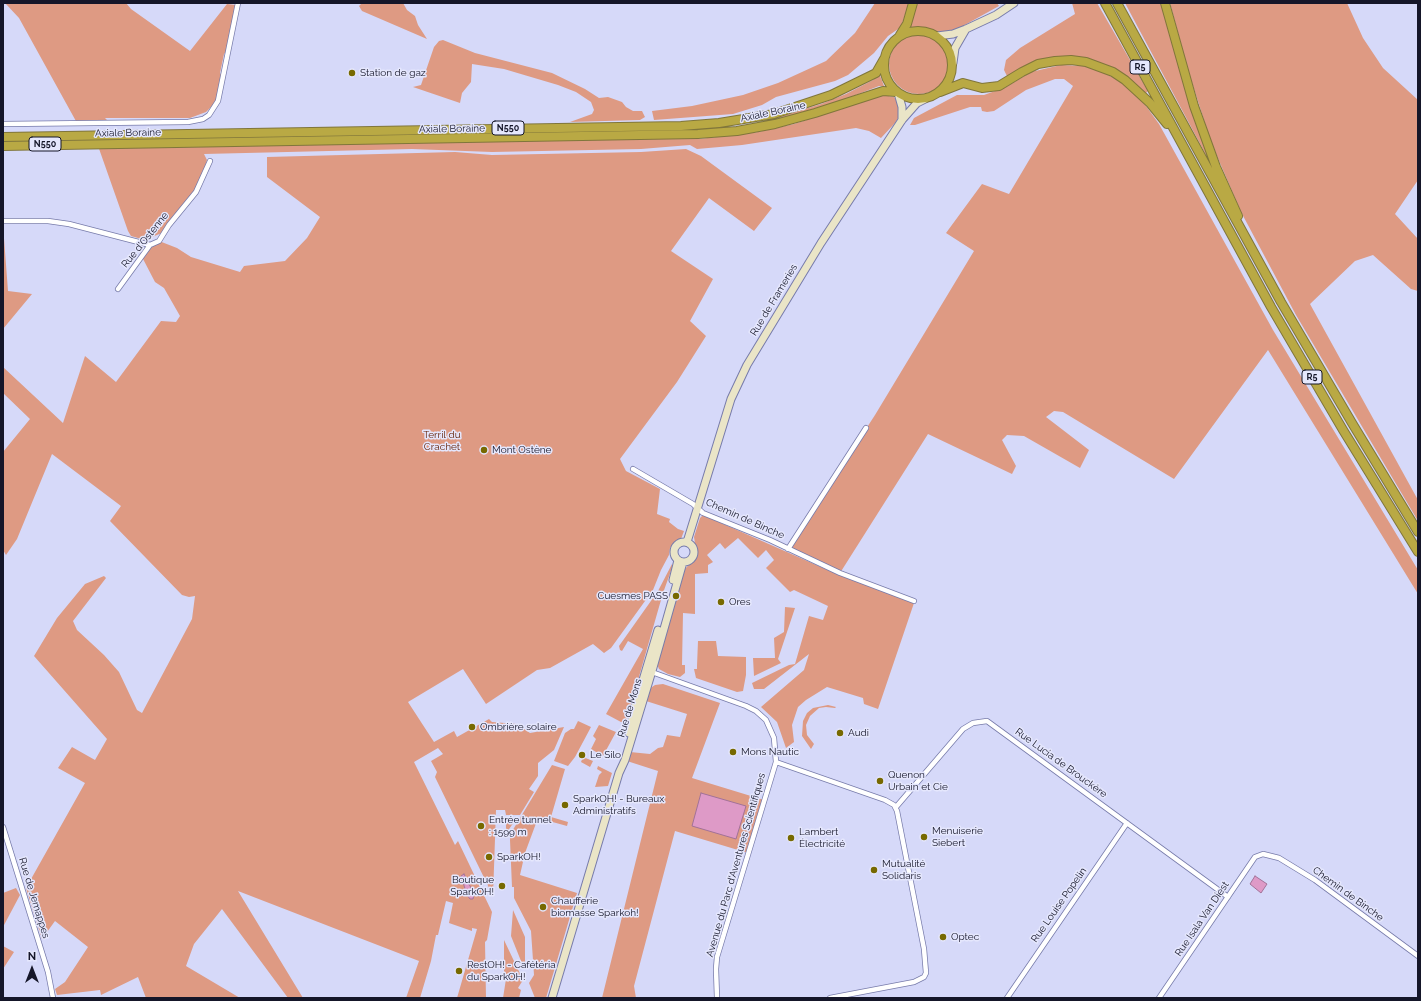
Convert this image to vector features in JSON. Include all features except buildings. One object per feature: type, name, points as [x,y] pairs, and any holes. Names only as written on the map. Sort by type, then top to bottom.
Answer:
[{"type":"highway","points":[[913,3],[907,24],[899,36],[889,46],[884,59],[884,74],[891,86],[897,92],[911,99],[925,99],[963,83],[982,88],[999,86],[1038,64],[1071,60],[1086,62],[1113,72],[1125,80],[1138,90],[1174,132]]},
{"type":"highway","name":"R5","points":[[1105,3],[1174,132],[1271,307],[1343,430],[1418,552]]},
{"type":"highway","name":"R5","points":[[1117,3],[1243,235],[1352,423],[1418,532]]},
{"type":"highway","points":[[1165,3],[1194,106],[1216,167],[1240,221],[1243,235]]},
{"type":"highway","points":[[899,36],[918,30],[937,36],[946,45],[953,63],[950,79],[940,92]]},
{"type":"highway","name":"Axiale Boraine","points":[[3,137],[84,134],[681,126],[719,124],[774,114],[831,95],[876,73],[884,59]]},
{"type":"highway","name":"Axiale Boraine","points":[[3,146],[87,143],[698,134],[737,131],[775,124],[883,91],[897,92]]},
{"type":"main road","points":[[937,36],[953,34],[966,29],[996,15],[1014,3]]},
{"type":"main road","points":[[953,63],[955,48],[966,29]]},
{"type":"main road","points":[[897,92],[902,107],[902,120]]},
{"type":"main road","name":"Rue de Frameries","points":[[698,508],[731,399],[747,365],[829,230],[902,120],[917,103],[925,99]]},
{"type":"main road","points":[[687,542],[698,508]]},
{"type":"main road","points":[[681,542],[687,542],[692,545],[694,553],[692,559],[680,561],[673,554],[675,546],[681,542]]},
{"type":"main road","name":"Rue de Mons","points":[[552,998],[622,765],[680,561]]},
{"type":"street","points":[[3,124],[188,122],[203,119],[209,115],[218,101],[238,3]]},
{"type":"street","name":"Rue d'Ostenne","points":[[118,289],[150,245],[159,241],[166,228],[196,192],[210,161]]},
{"type":"street","points":[[3,221],[69,224],[150,245]]},
{"type":"street","name":"Chemin de Binche","points":[[788,549],[866,428]]},
{"type":"street","name":"Chemin de Binche","points":[[633,469],[703,512],[840,573],[914,601]]},
{"type":"street","name":"Avenue du Parc d'Aventures Scientifiques","points":[[649,670],[756,711],[766,720],[771,730],[776,752],[776,762],[720,947],[716,969],[717,998]]},
{"type":"street","name":"Rue Lucia de Brouckère","points":[[896,807],[963,729],[973,723],[987,721],[1228,897]]},
{"type":"street","points":[[776,762],[885,800],[896,807],[924,950],[926,973],[924,977],[914,982],[830,998]]},
{"type":"street","name":"Rue Louise Popelin","points":[[1007,998],[1127,823]]},
{"type":"street","name":"Rue de Jemappes","points":[[3,827],[48,972],[52,998]]},
{"type":"street","name":"Chemin de Binche","points":[[1263,854],[1280,858],[1311,878],[1418,956]]},
{"type":"street","name":"Rue Isala Van Diest","points":[[1159,998],[1255,857],[1263,854]]},
{"type":"green space","points":[[5,3],[126,3],[131,9],[190,51],[227,4],[236,5],[220,73],[222,77],[216,102],[206,112],[190,118],[105,118],[110,123],[77,123],[19,18]]},
{"type":"green space","points":[[362,3],[403,3],[407,10],[415,16],[418,25],[427,39],[362,11],[359,6]]},
{"type":"green space","points":[[875,3],[909,3],[901,27],[888,36],[874,53],[848,75],[835,81],[776,97],[762,105],[733,114],[654,120],[652,111],[692,106],[743,95],[778,83],[826,61],[855,33]]},
{"type":"green space","points":[[918,3],[997,3],[999,6],[952,32],[941,33],[927,28],[910,28],[914,11]]},
{"type":"green space","points":[[1072,3],[1097,3],[1148,91],[1145,94],[1135,83],[1100,64],[1030,65],[1007,76],[1004,70],[1006,60],[1020,48],[1075,14]]},
{"type":"green space","points":[[1125,3],[1163,3],[1214,170]]},
{"type":"green space","points":[[1170,3],[1347,3],[1363,38],[1383,68],[1418,100],[1418,180],[1395,214],[1418,239],[1418,291],[1411,289],[1373,255],[1355,261],[1310,304],[1418,500],[1418,521],[1296,315],[1241,212],[1211,142],[1188,70]]},
{"type":"green space","points":[[919,34],[935,39],[940,43],[944,48],[949,64],[944,80],[940,85],[935,89],[919,94],[903,89],[898,85],[894,80],[889,64],[894,48],[898,43],[903,39]]},
{"type":"green space","points":[[443,40],[475,53],[552,73],[585,89],[599,98],[608,97],[622,102],[626,107],[633,111],[642,111],[645,117],[640,120],[570,122],[592,114],[594,110],[591,102],[576,92],[558,85],[504,69],[472,64],[471,82],[462,93],[460,103],[413,87],[421,85],[434,47],[439,41]]},
{"type":"green space","points":[[1061,65],[1084,66],[1097,69],[1114,78],[1131,89],[1159,124],[1273,330],[1418,570],[1418,594],[1268,350],[1174,479],[1063,412],[1054,411],[1046,417],[1089,450],[1080,468],[1024,436],[1007,435],[1002,440],[1016,466],[1012,474],[928,434],[840,573],[788,549],[875,415],[974,251],[946,233],[982,184],[1009,194],[1073,86],[1064,79],[1055,79],[1026,90],[994,111],[987,112],[982,111],[981,107],[970,107],[915,125],[910,125],[914,118],[957,95],[984,95],[1006,87],[1031,72]]},
{"type":"green space","points":[[879,73],[884,86],[879,86],[830,105],[760,123],[821,104],[846,94],[873,80]]},
{"type":"green space","points":[[883,95],[894,97],[898,102],[900,115],[895,123],[881,138],[869,131],[856,128],[742,145],[697,149],[690,145],[641,149],[492,152],[412,149],[204,154],[207,160],[200,183],[164,232],[145,240],[131,236],[128,231],[97,143],[681,135],[699,139],[758,132],[794,124]]},
{"type":"green space","name":"Terril du Crachet","points":[[686,149],[701,156],[772,208],[754,231],[709,198],[671,251],[713,279],[690,321],[706,336],[677,382],[620,459],[626,471],[660,489],[657,514],[670,519],[669,522],[678,529],[684,531],[681,539],[674,543],[670,548],[669,555],[653,590],[611,648],[604,653],[593,644],[550,668],[537,670],[486,704],[463,669],[408,702],[434,742],[454,731],[457,737],[489,719],[492,722],[517,724],[530,733],[564,727],[554,750],[538,763],[538,776],[529,789],[534,792],[520,815],[506,815],[505,810],[496,810],[493,896],[435,777],[437,772],[431,761],[443,754],[438,748],[414,762],[455,845],[458,841],[492,912],[487,940],[485,942],[486,998],[457,998],[477,929],[472,928],[472,931],[449,923],[453,903],[446,901],[420,998],[406,998],[419,961],[238,891],[303,998],[288,998],[222,909],[194,944],[186,966],[240,998],[146,998],[138,977],[101,995],[100,990],[57,995],[55,989],[65,982],[88,947],[55,921],[42,939],[26,888],[85,783],[58,768],[72,747],[95,760],[107,739],[34,656],[57,618],[85,584],[104,576],[106,578],[73,621],[77,630],[104,655],[119,672],[137,710],[142,713],[192,619],[195,596],[189,597],[182,595],[110,521],[121,506],[52,454],[17,539],[6,555],[3,550],[3,452],[30,419],[3,393],[3,367],[63,423],[85,356],[116,382],[161,321],[176,322],[180,316],[164,288],[155,282],[142,257],[150,245],[159,241],[177,248],[191,257],[240,272],[244,266],[285,261],[307,238],[320,217],[267,177],[267,157],[455,152],[492,155],[641,152]]},
{"type":"green space","points":[[3,225],[8,291],[32,294],[3,329]]},
{"type":"green space","points":[[703,515],[839,575],[914,603],[878,709],[864,704],[863,698],[827,687],[806,700],[798,707],[792,725],[794,742],[786,748],[777,722],[761,707],[804,670],[809,654],[764,689],[754,689],[752,683],[789,665],[795,664],[809,616],[823,620],[828,606],[794,590],[790,592],[766,568],[774,560],[766,550],[758,558],[738,538],[725,549],[720,543],[707,555],[713,562],[708,565],[708,573],[695,574],[695,614],[683,613],[682,665],[685,665],[685,673],[680,677],[668,674],[659,669],[657,664],[684,570],[697,556],[694,537],[700,518]]},
{"type":"green space","points":[[672,564],[626,722],[621,722],[606,714],[643,649],[628,641],[622,651],[620,650],[619,646],[658,591]]},
{"type":"green space","points":[[785,607],[795,608],[778,659],[781,663],[754,676],[753,658],[775,658],[774,638],[784,632]]},
{"type":"green space","points":[[698,641],[716,641],[718,656],[746,657],[746,675],[743,691],[737,692],[696,678],[694,669],[697,669]]},
{"type":"green space","points":[[663,684],[720,703],[692,778],[764,800],[748,853],[675,831],[634,986],[636,998],[602,998],[658,771],[627,761],[630,752],[650,754],[658,748],[663,747],[667,735],[680,737],[687,714],[646,701],[649,689],[655,685]]},
{"type":"green space","points":[[828,705],[836,707],[819,708],[810,716],[806,725],[807,735],[814,744],[811,749],[802,736],[803,721],[807,713],[813,708]]},
{"type":"green space","points":[[578,721],[591,727],[575,757],[568,766],[554,761],[565,733],[571,729],[574,729]]},
{"type":"green space","points":[[599,725],[616,732],[603,756],[591,749],[596,739],[593,736]]},
{"type":"green space","points":[[583,757],[593,761],[590,767],[581,762]]},
{"type":"green space","points":[[552,765],[565,769],[551,817],[568,822],[567,826],[538,818],[525,853],[520,875],[577,893],[546,998],[535,998],[529,983],[534,975],[531,931],[514,898],[514,887],[512,887],[510,840],[511,833]]},
{"type":"green space","points":[[598,766],[612,773],[608,786],[595,787],[599,775],[602,772],[597,769]]},
{"type":"green space","points":[[506,818],[514,822],[507,832],[506,832]]},
{"type":"green space","points":[[16,888],[20,895],[3,927],[3,893]]},
{"type":"green space","points":[[513,910],[525,937],[525,967],[523,966],[511,936]]},
{"type":"green space","points":[[504,940],[523,980],[518,988],[521,990],[519,998],[503,998],[506,979],[504,978]]},
{"type":"green space","points":[[3,946],[14,952],[3,969]]},
{"type":"shaded area","points":[[701,793],[746,806],[736,839],[692,826]]},
{"type":"shaded area","points":[[464,874],[474,894],[473,899],[470,899],[467,895],[461,876]]},
{"type":"shaded area","points":[[1255,876],[1267,884],[1261,893],[1250,884]]},
{"type":"place","name":"Station de gaz","points":[[352,73]]},
{"type":"place","name":"Mont Ostène","points":[[484,450]]},
{"type":"place","name":"Cuesmes PASS","points":[[676,596]]},
{"type":"place","name":"Ores","points":[[721,602]]},
{"type":"place","name":"Ombrière solaire","points":[[472,727]]},
{"type":"place","name":"Audi","points":[[840,733]]},
{"type":"place","name":"Mons Nautic","points":[[733,752]]},
{"type":"place","name":"Le Silo","points":[[582,755]]},
{"type":"place","name":"Quenon Urbain et Cie","points":[[880,781]]},
{"type":"place","name":"SparkOH! - Bureaux Administratifs","points":[[565,805]]},
{"type":"place","name":"Entrée tunnel : 1599 m","points":[[481,826]]},
{"type":"place","name":"Menuiserie Siebert","points":[[924,837]]},
{"type":"place","name":"Lambert Électricité","points":[[791,838]]},
{"type":"place","name":"SparkOH!","points":[[489,857]]},
{"type":"place","name":"Mutualité Solidaris","points":[[874,870]]},
{"type":"place","name":"Boutique SparkOH!","points":[[502,886]]},
{"type":"place","name":"Chaufferie biomasse Sparkoh!","points":[[543,907]]},
{"type":"place","name":"Optec","points":[[943,937]]},
{"type":"place","name":"RestOH! - Cafétéria du SparkOH!","points":[[459,971]]}]
